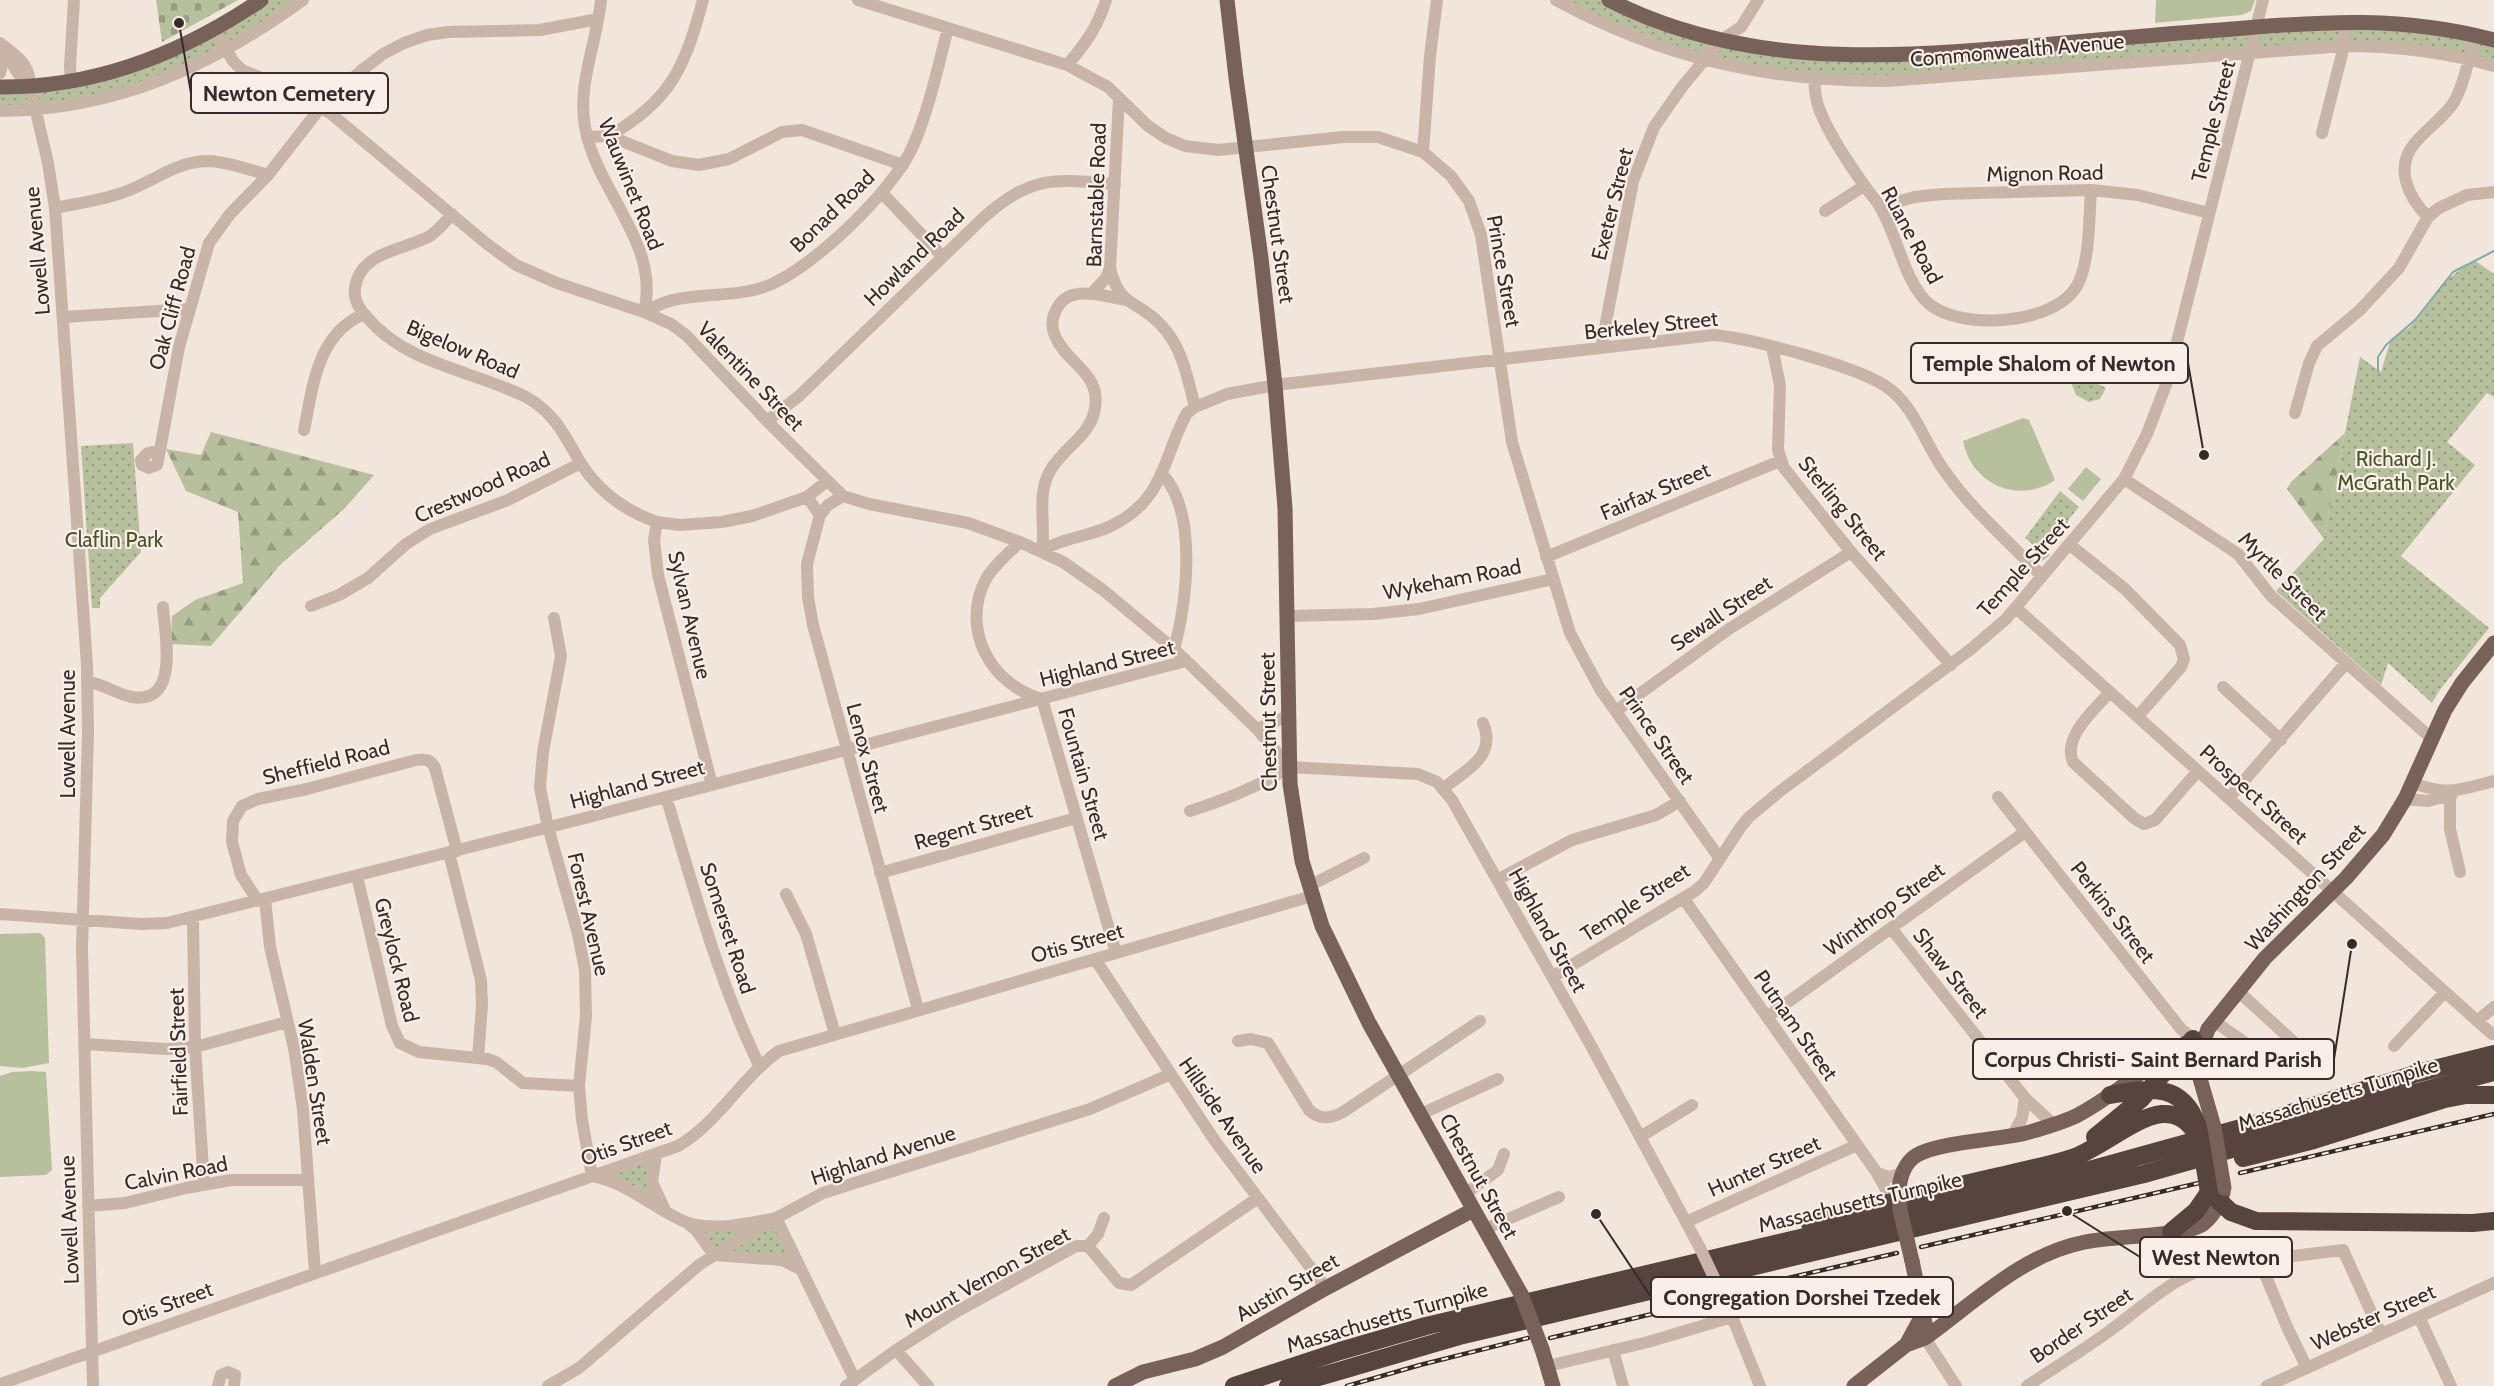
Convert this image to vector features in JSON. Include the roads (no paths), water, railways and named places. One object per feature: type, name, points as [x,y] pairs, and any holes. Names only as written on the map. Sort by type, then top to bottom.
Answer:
[{"type":"highway","points":[[2043,1165],[2091,1139],[2130,1109],[2204,1034]]},
{"type":"highway","name":"Massachusetts Turnpike","points":[[1234,1386],[1426,1326],[2124,1161],[2259,1123],[2425,1071],[2494,1054]]},
{"type":"highway","name":"Massachusetts Turnpike","points":[[1288,1386],[1459,1336],[2144,1174],[2254,1143],[2407,1095],[2494,1072]]},
{"type":"highway","points":[[2110,1095],[2151,1089],[2169,1092],[2179,1098],[2193,1115],[2202,1134],[2218,1194]]},
{"type":"highway","points":[[2144,1174],[2202,1168],[2314,1140],[2445,1099],[2474,1094],[2494,1095]]},
{"type":"highway","points":[[1717,1258],[1768,1235],[2087,1152],[2140,1121],[2156,1115],[2179,1116],[2202,1134]]},
{"type":"highway","points":[[2218,1194],[2235,1200],[2250,1210],[2298,1220],[2466,1223],[2494,1221]]},
{"type":"highway","points":[[2170,1232],[2218,1194]]},
{"type":"main road","points":[[0,87],[71,82],[128,68],[180,47],[215,29],[261,0]]},
{"type":"main road","name":"Chestnut Street","points":[[1227,0],[1275,385],[1284,508],[1289,767],[1293,816],[1310,891],[1322,927],[1335,955],[1398,1074],[1521,1294],[1548,1366],[1553,1386]]},
{"type":"main road","name":"Commonwealth Avenue","points":[[1609,0],[1650,17],[1721,40],[1800,54],[1881,56],[1970,51],[2345,21],[2420,25],[2494,40]]},
{"type":"main road","name":"Washington Street","points":[[1903,1173],[1912,1158],[1926,1151],[2012,1136],[2054,1125],[2079,1114],[2110,1095],[2157,1059],[2204,1034],[2270,953],[2373,848],[2405,799],[2431,738],[2462,683],[2494,643]]},
{"type":"main road","name":"Washington Street","points":[[2202,1134],[2197,1073],[2204,1034]]},
{"type":"main road","points":[[1903,1173],[1896,1195],[1926,1327],[1925,1338]]},
{"type":"main road","name":"Austin Street","points":[[1115,1386],[1143,1372],[1210,1353],[1473,1209]]},
{"type":"main road","points":[[1854,1386],[1906,1345],[1925,1338],[2023,1267],[2048,1253],[2098,1239],[2170,1232]]},
{"type":"main road","points":[[1906,1345],[1923,1314]]},
{"type":"street","points":[[71,82],[74,0]]},
{"type":"street","points":[[0,111],[35,110],[96,101],[148,86],[181,73],[226,49],[267,26],[303,0]]},
{"type":"street","name":"Wauwinet Road","points":[[601,0],[583,94],[585,128],[587,137],[635,238],[646,286],[647,298],[644,312]]},
{"type":"street","points":[[609,135],[645,111],[671,84],[686,56],[703,0]]},
{"type":"street","name":"Prince Street","points":[[858,0],[1067,65],[1108,87],[1148,126],[1166,138],[1185,146],[1200,149],[1245,148],[1360,136],[1393,141],[1423,152],[1451,176],[1461,188],[1476,218],[1488,270],[1512,442],[1570,633],[1588,670],[1720,859]]},
{"type":"street","points":[[1067,65],[1084,46],[1098,21],[1106,0]]},
{"type":"street","points":[[1423,152],[1430,56],[1437,0]]},
{"type":"street","name":"Commonwealth Avenue","points":[[1556,0],[1630,37],[1704,61],[1814,80],[1887,81],[2344,46],[2390,47],[2468,59],[2494,66]]},
{"type":"street","name":"Exeter Street","points":[[1601,348],[1633,181],[1654,127],[1668,105],[1721,40],[1741,27],[1758,0]]},
{"type":"street","name":"Temple Street","points":[[1552,977],[1683,899],[1704,883],[1749,817],[1983,641],[2016,608],[2124,479],[2147,434],[2167,382],[2263,0]]},
{"type":"street","name":"Oak Cliff Road","points":[[160,450],[171,386],[189,309],[209,243],[230,214],[268,175],[321,107],[383,54],[427,35],[447,32],[540,30],[598,19]]},
{"type":"street","points":[[2322,132],[2344,46],[2345,21]]},
{"type":"street","name":"Bonad Road","points":[[644,312],[673,300],[765,287],[801,268],[830,243],[882,193],[903,165],[913,146],[948,28]]},
{"type":"street","name":"Valentine Street","points":[[215,29],[226,49],[242,70],[289,89],[321,107],[487,244],[534,275],[644,312],[671,324],[686,334],[767,421],[843,496],[869,504],[949,518],[1042,551],[1088,579],[1186,661]]},
{"type":"street","points":[[2428,217],[2415,202],[2406,184],[2406,160],[2417,141],[2442,117],[2454,100],[2475,35]]},
{"type":"street","points":[[0,73],[3,46]]},
{"type":"street","points":[[3,46],[21,78],[30,86]]},
{"type":"street","name":"Ruane Road","points":[[1814,80],[1816,101],[1821,114],[1864,186],[1880,207],[1914,285],[1927,302],[1938,310],[1958,318],[2012,318],[2051,308],[2064,300],[2077,285],[2083,264],[2091,190]]},
{"type":"street","name":"Lowell Avenue","points":[[30,86],[48,163],[55,208],[88,682],[88,756],[82,920],[93,1386]]},
{"type":"street","name":"Barnstable Road","points":[[1119,98],[1110,268],[1118,291],[1126,300]]},
{"type":"street","points":[[587,137],[609,135],[672,161],[699,165],[729,159],[782,132],[802,130],[903,165]]},
{"type":"street","points":[[55,208],[126,192],[160,174],[195,162],[221,162],[268,175]]},
{"type":"street","name":"Howland Road","points":[[767,421],[799,396],[942,256],[1000,203],[1027,187],[1058,181],[1114,184]]},
{"type":"street","points":[[1825,211],[1864,186]]},
{"type":"street","name":"Mignon Road","points":[[1880,207],[1914,197],[1943,194],[2091,190],[2138,195],[2209,213]]},
{"type":"street","points":[[2295,413],[2309,363],[2317,346],[2360,310],[2393,275],[2409,253],[2428,217],[2439,208],[2459,198],[2494,192]]},
{"type":"street","points":[[882,193],[942,256]]},
{"type":"street","name":"Bigelow Road","points":[[452,214],[440,229],[430,236],[383,254],[367,267],[356,283],[354,291],[364,314],[382,334],[411,352],[514,392],[542,406],[558,423],[581,463],[597,485],[617,502],[641,517],[657,522]]},
{"type":"street","points":[[1091,294],[1106,278],[1110,268]]},
{"type":"street","points":[[1091,294],[1126,300],[1152,316],[1172,339],[1180,353],[1195,407],[1187,413],[1182,422],[1162,474],[1145,500],[1124,519],[1096,532],[1065,539],[1042,551],[1044,531],[1041,500],[1049,473],[1056,461],[1090,424],[1095,403],[1092,382],[1087,373],[1054,335],[1053,315],[1064,298],[1073,295],[1091,294]]},
{"type":"street","points":[[63,317],[189,309]]},
{"type":"street","points":[[304,430],[316,372],[332,338],[348,322],[364,314]]},
{"type":"street","name":"Berkeley Street","points":[[1195,407],[1227,394],[1275,385],[1714,335],[1731,337],[1867,376],[1889,388],[1905,403],[1936,460],[1955,485],[2043,576]]},
{"type":"street","name":"Sterling Street","points":[[1772,348],[1781,393],[1780,461],[1851,552],[1951,665]]},
{"type":"street","name":"Fairfax Street","points":[[1546,557],[1780,461]]},
{"type":"street","name":"Crestwood Road","points":[[311,606],[339,595],[369,578],[406,544],[430,529],[508,500],[581,463]]},
{"type":"street","points":[[1162,474],[1168,480],[1176,496],[1186,554],[1185,596],[1174,649]]},
{"type":"street","name":"Myrtle Street","points":[[2124,479],[2238,554],[2271,596],[2431,738]]},
{"type":"street","name":"Sylvan Avenue","points":[[712,785],[658,575],[654,540],[657,522],[680,525],[722,522],[752,516],[807,497],[827,481]]},
{"type":"street","points":[[807,497],[820,515],[828,505],[843,496]]},
{"type":"street","name":"Lenox Street","points":[[820,515],[807,564],[808,597],[813,625],[845,750],[918,1009]]},
{"type":"street","name":"Fountain Street","points":[[1020,542],[987,579],[977,609],[977,626],[986,657],[994,670],[1016,689],[1042,699],[1116,952]]},
{"type":"street","points":[[2070,545],[2125,589],[2162,625],[2184,651],[2181,667],[2138,717]]},
{"type":"street","name":"Sewall Street","points":[[1616,711],[1729,629],[1851,552]]},
{"type":"street","name":"Wykeham Road","points":[[1287,616],[1373,614],[1419,609],[1473,599],[1552,579]]},
{"type":"street","points":[[88,682],[104,685],[129,696],[146,696],[156,691],[164,682],[166,671],[163,608]]},
{"type":"street","name":"Prospect Street","points":[[2016,608],[2492,1034]]},
{"type":"street","name":"Forest Avenue","points":[[554,618],[561,656],[540,772],[542,801],[548,828],[578,934],[585,970],[586,1016],[579,1086],[582,1120],[592,1176]]},
{"type":"street","name":"Highland Street","points":[[0,914],[155,924],[193,918],[548,828],[1186,661],[1257,729],[1289,767]]},
{"type":"street","points":[[2229,798],[2346,663]]},
{"type":"street","points":[[2223,687],[2281,740]]},
{"type":"street","points":[[2110,692],[2081,726],[2070,748],[2070,756],[2073,762],[2134,818],[2144,824],[2155,820],[2198,771]]},
{"type":"street","points":[[1257,729],[1288,716]]},
{"type":"street","points":[[1190,811],[1226,800],[1265,782],[1289,767],[1418,774],[1428,777],[1444,788],[1482,757],[1488,739],[1483,723]]},
{"type":"street","name":"Sheffield Road","points":[[261,900],[238,867],[232,831],[237,812],[249,801],[307,789],[416,760],[428,760],[435,768],[453,852]]},
{"type":"street","points":[[2413,783],[2437,792],[2494,782]]},
{"type":"street","name":"Highland Street","points":[[1444,788],[1552,977],[1700,1248],[1730,1311],[1760,1386]]},
{"type":"street","points":[[2405,799],[2428,801],[2450,796],[2464,789]]},
{"type":"street","points":[[2450,796],[2450,829],[2460,872]]},
{"type":"street","name":"Somerset Road","points":[[666,797],[724,985],[740,1026],[760,1067]]},
{"type":"street","name":"Perkins Street","points":[[1998,797],[2181,1029],[2204,1034],[2288,1072]]},
{"type":"street","points":[[1497,880],[1572,840],[1656,815],[1680,801]]},
{"type":"street","name":"Regent Street","points":[[880,873],[1076,818]]},
{"type":"street","name":"Winthrop Street","points":[[1767,1017],[2025,832]]},
{"type":"street","points":[[453,852],[481,980],[482,1006],[478,1057]]},
{"type":"street","name":"Otis Street","points":[[0,1384],[16,1382],[92,1351],[678,1146],[701,1131],[760,1067],[779,1051],[1095,959],[1310,891],[1364,858]]},
{"type":"street","name":"Greylock Road","points":[[357,876],[395,1036],[400,1043],[419,1052],[478,1057],[496,1062],[522,1083],[579,1086]]},
{"type":"street","points":[[786,894],[810,945],[835,1034]]},
{"type":"street","name":"Putnam Street","points":[[1683,899],[1877,1173],[1896,1195]]},
{"type":"street","name":"Walden Street","points":[[261,900],[294,1048],[303,1110],[315,1272]]},
{"type":"street","name":"Fairfield Street","points":[[193,918],[195,1047],[204,1184]]},
{"type":"street","name":"Shaw Street","points":[[1891,928],[2025,1098],[2054,1125]]},
{"type":"street","name":"Hillside Avenue","points":[[1095,959],[1215,1141],[1326,1288]]},
{"type":"street","points":[[2238,991],[2298,1046]]},
{"type":"street","points":[[2394,1046],[2445,992]]},
{"type":"street","points":[[2477,1021],[2494,1007]]},
{"type":"street","points":[[1238,1041],[1251,1039],[1268,1043],[1309,1110],[1316,1116],[1335,1116],[1480,1021]]},
{"type":"street","points":[[84,1044],[166,1049],[195,1047],[287,1022]]},
{"type":"street","name":"Highland Avenue","points":[[554,1385],[585,1363],[685,1276],[714,1254],[776,1218],[839,1187],[1090,1109],[1171,1074]]},
{"type":"street","points":[[1420,1114],[1498,1080]]},
{"type":"street","points":[[2012,1136],[2022,1118],[2025,1098]]},
{"type":"street","points":[[1640,1137],[1692,1106]]},
{"type":"street","name":"Hunter Street","points":[[1686,1222],[1857,1145]]},
{"type":"street","points":[[1464,1194],[1498,1170],[1504,1154]]},
{"type":"street","points":[[656,1155],[652,1182],[658,1200],[665,1210]]},
{"type":"street","points":[[1877,1173],[1889,1177],[1903,1173]]},
{"type":"street","points":[[592,1176],[616,1182],[685,1221],[696,1230],[714,1254],[782,1260],[800,1269]]},
{"type":"street","name":"Calvin Road","points":[[88,1206],[125,1203],[204,1184],[231,1180],[308,1180]]},
{"type":"street","points":[[1485,1229],[1559,1197]]},
{"type":"street","name":"Mount Vernon Street","points":[[851,1383],[896,1350],[954,1313],[1076,1246],[1088,1246],[1119,1283],[1131,1285],[1258,1198]]},
{"type":"street","points":[[685,1221],[732,1225],[776,1218],[851,1383]]},
{"type":"street","points":[[1088,1246],[1098,1234],[1104,1218]]},
{"type":"street","name":"Border Street","points":[[2027,1386],[2184,1277],[2213,1266],[2343,1250],[2381,1334]]},
{"type":"street","points":[[2259,1260],[2287,1328],[2307,1368]]},
{"type":"street","name":"Webster Street","points":[[2267,1386],[2494,1283]]},
{"type":"street","points":[[1548,1366],[1613,1350],[1730,1311]]},
{"type":"street","points":[[2419,1317],[2451,1386]]},
{"type":"street","points":[[1925,1338],[1956,1386]]},
{"type":"street","points":[[896,1350],[928,1386]]},
{"type":"street","points":[[1613,1350],[1623,1386]]},
{"type":"street","points":[[218,1386],[221,1376],[228,1372],[235,1375],[234,1386]]},
{"type":"waterway","points":[[2378,371],[2378,357],[2386,345],[2415,320],[2453,272],[2494,251]]},
{"type":"railway","points":[[2240,1173],[2494,1114]]},
{"type":"railway","points":[[1921,1247],[2199,1183]]},
{"type":"railway","points":[[1731,1291],[1897,1253]]},
{"type":"railway","points":[[1550,1338],[1716,1299]]},
{"type":"railway","points":[[1347,1386],[1528,1338]]},
{"type":"place","name":"Newton Cemetery","points":[[179,23]]},
{"type":"place","name":"Temple Shalom of Newton","points":[[2204,455]]},
{"type":"place","name":"Corpus Christi- Saint Bernard Parish","points":[[2352,944]]},
{"type":"place","name":"West Newton","points":[[2067,1211]]},
{"type":"place","name":"Congregation Dorshei Tzedek","points":[[1596,1214]]},
{"type":"park label","name":"Richard J. McGrath Park","points":[[2396,470]]},
{"type":"park label","name":"Claflin Park","points":[[114,539]]}]
